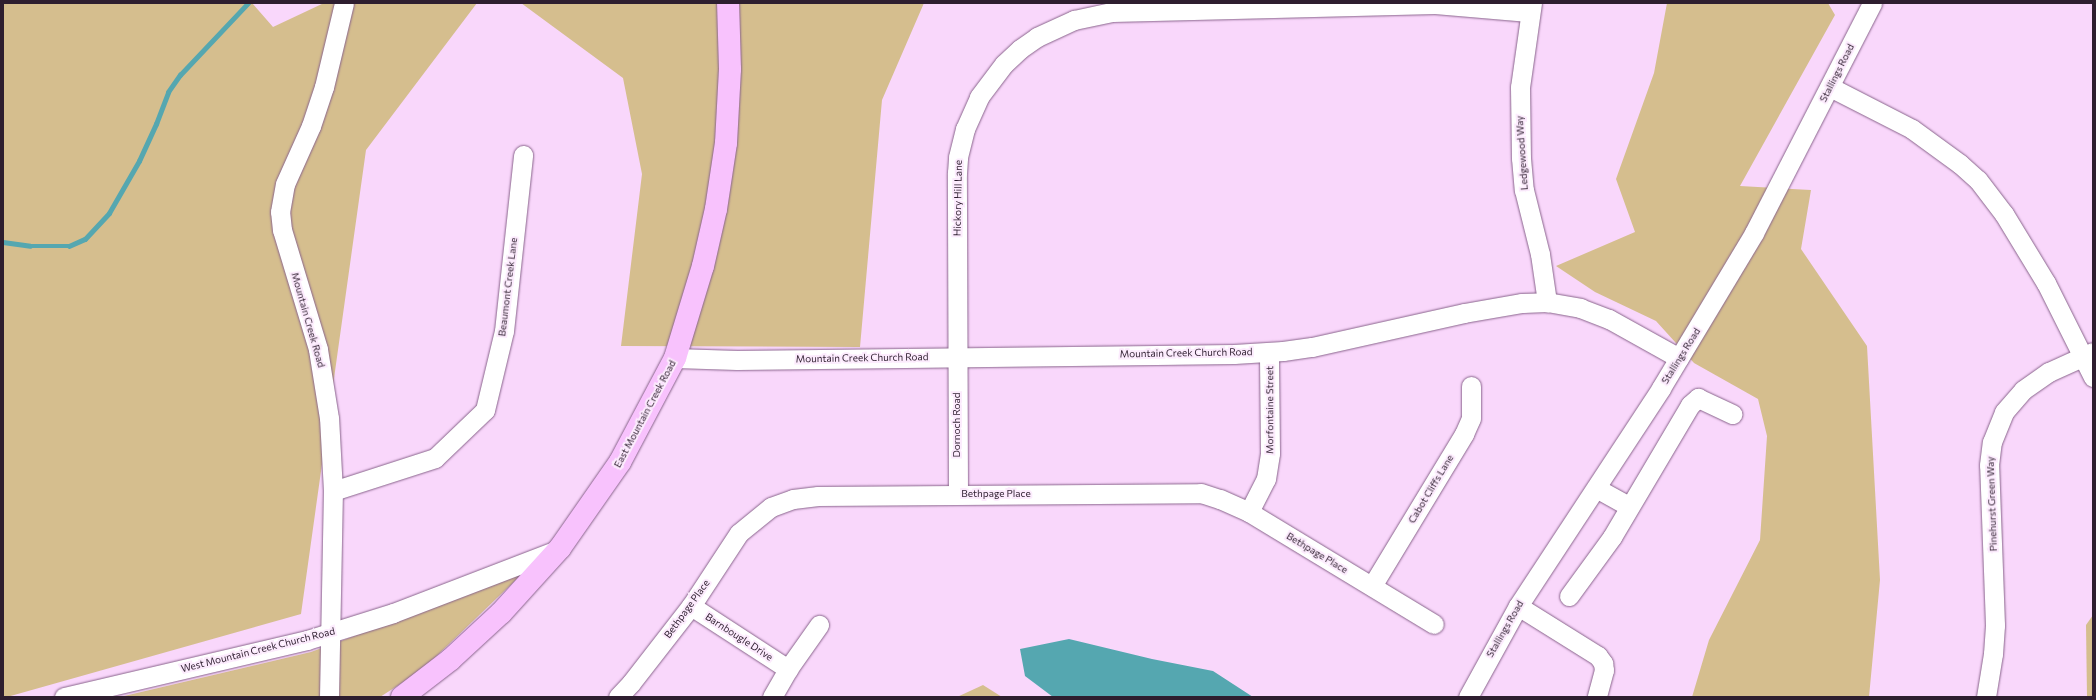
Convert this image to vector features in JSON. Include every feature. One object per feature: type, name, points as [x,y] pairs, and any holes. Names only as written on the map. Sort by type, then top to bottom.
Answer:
[{"type":"main road","name":"East Mountain Creek Road","points":[[402,697],[450,660],[501,613],[560,548],[620,462],[675,358],[703,266],[716,209],[726,143],[730,69],[728,3]]},
{"type":"street","name":"Mountain Creek Road","points":[[329,697],[333,491],[331,447],[322,367],[318,349],[282,230],[280,212],[285,184],[310,126],[324,87],[344,3]]},
{"type":"street","name":"Stallings Road","points":[[1468,697],[1518,606],[1679,358],[1754,233],[1872,3]]},
{"type":"street","name":"Hickory Hill Lane","points":[[957,357],[958,157],[970,116],[991,80],[1020,49],[1037,37],[1074,20],[1113,7],[1435,4],[1531,8]]},
{"type":"street","name":"Ledgewood Way","points":[[1531,8],[1520,87],[1520,158],[1524,190],[1540,254],[1547,302]]},
{"type":"street","points":[[1830,87],[1912,129],[1960,164],[1991,194],[2016,232],[2088,354],[2093,377]]},
{"type":"street","name":"Beaumont Creek Lane","points":[[333,491],[435,458],[485,410],[504,331],[523,155]]},
{"type":"street","name":"Mountain Creek Church Road","points":[[675,358],[737,360],[1234,354],[1269,352],[1312,347],[1464,313],[1522,303],[1547,302],[1580,308],[1610,319],[1679,358]]},
{"type":"street","name":"Morfontaine Street","points":[[1248,512],[1266,478],[1270,460],[1271,434],[1269,352]]},
{"type":"street","name":"Pinehurst Green Way","points":[[1986,697],[1994,654],[1995,625],[1989,465],[1992,442],[2004,412],[2023,390],[2049,372],[2088,354]]},
{"type":"street","name":"Dornoch Road","points":[[957,357],[958,494]]},
{"type":"street","name":"Cabot Cliffs Lane","points":[[1372,586],[1464,434],[1471,418],[1471,386]]},
{"type":"street","points":[[1569,596],[1612,537],[1690,405],[1698,398],[1733,414]]},
{"type":"street","points":[[1596,488],[1629,506]]},
{"type":"street","name":"Bethpage Place","points":[[618,697],[631,683],[691,606],[740,533],[771,507],[793,499],[818,496],[1201,493],[1220,499],[1248,512],[1434,624]]},
{"type":"street","name":"West Mountain Creek Church Road","points":[[64,697],[278,647],[331,632],[393,613],[560,548]]},
{"type":"street","name":"Barnbougle Drive","points":[[691,606],[788,669]]},
{"type":"street","points":[[1518,606],[1598,656],[1603,663],[1604,670],[1597,697]]},
{"type":"street","points":[[772,697],[788,669],[819,625]]},
{"type":"shaded area","points":[[3,3],[252,3],[273,27],[324,3],[477,3],[366,150],[301,614],[7,697],[4,697],[3,692]]},
{"type":"shaded area","points":[[521,3],[924,3],[882,100],[860,347],[621,346],[642,174],[623,78]]},
{"type":"shaded area","points":[[1667,3],[1828,3],[1835,15],[1740,186],[1811,190],[1801,249],[1867,346],[1880,580],[1869,697],[1692,697],[1709,640],[1760,540],[1767,436],[1758,399],[1694,363],[1656,321],[1595,292],[1556,266],[1635,232],[1616,179],[1654,73]]},
{"type":"shaded area","points":[[522,574],[422,670],[380,697],[120,697],[311,652]]},
{"type":"shaded area","points":[[2093,615],[2093,697],[2087,697],[2086,625]]},
{"type":"shaded area","points":[[1069,639],[1152,659],[1213,671],[1253,697],[1053,697],[1025,676],[1020,649]]},
{"type":"shaded area","points":[[983,685],[1002,697],[957,697]]},
{"type":"waterway","points":[[3,242],[30,246],[69,246],[85,239],[109,213],[139,161],[156,124],[168,92],[180,75],[248,3]]}]
